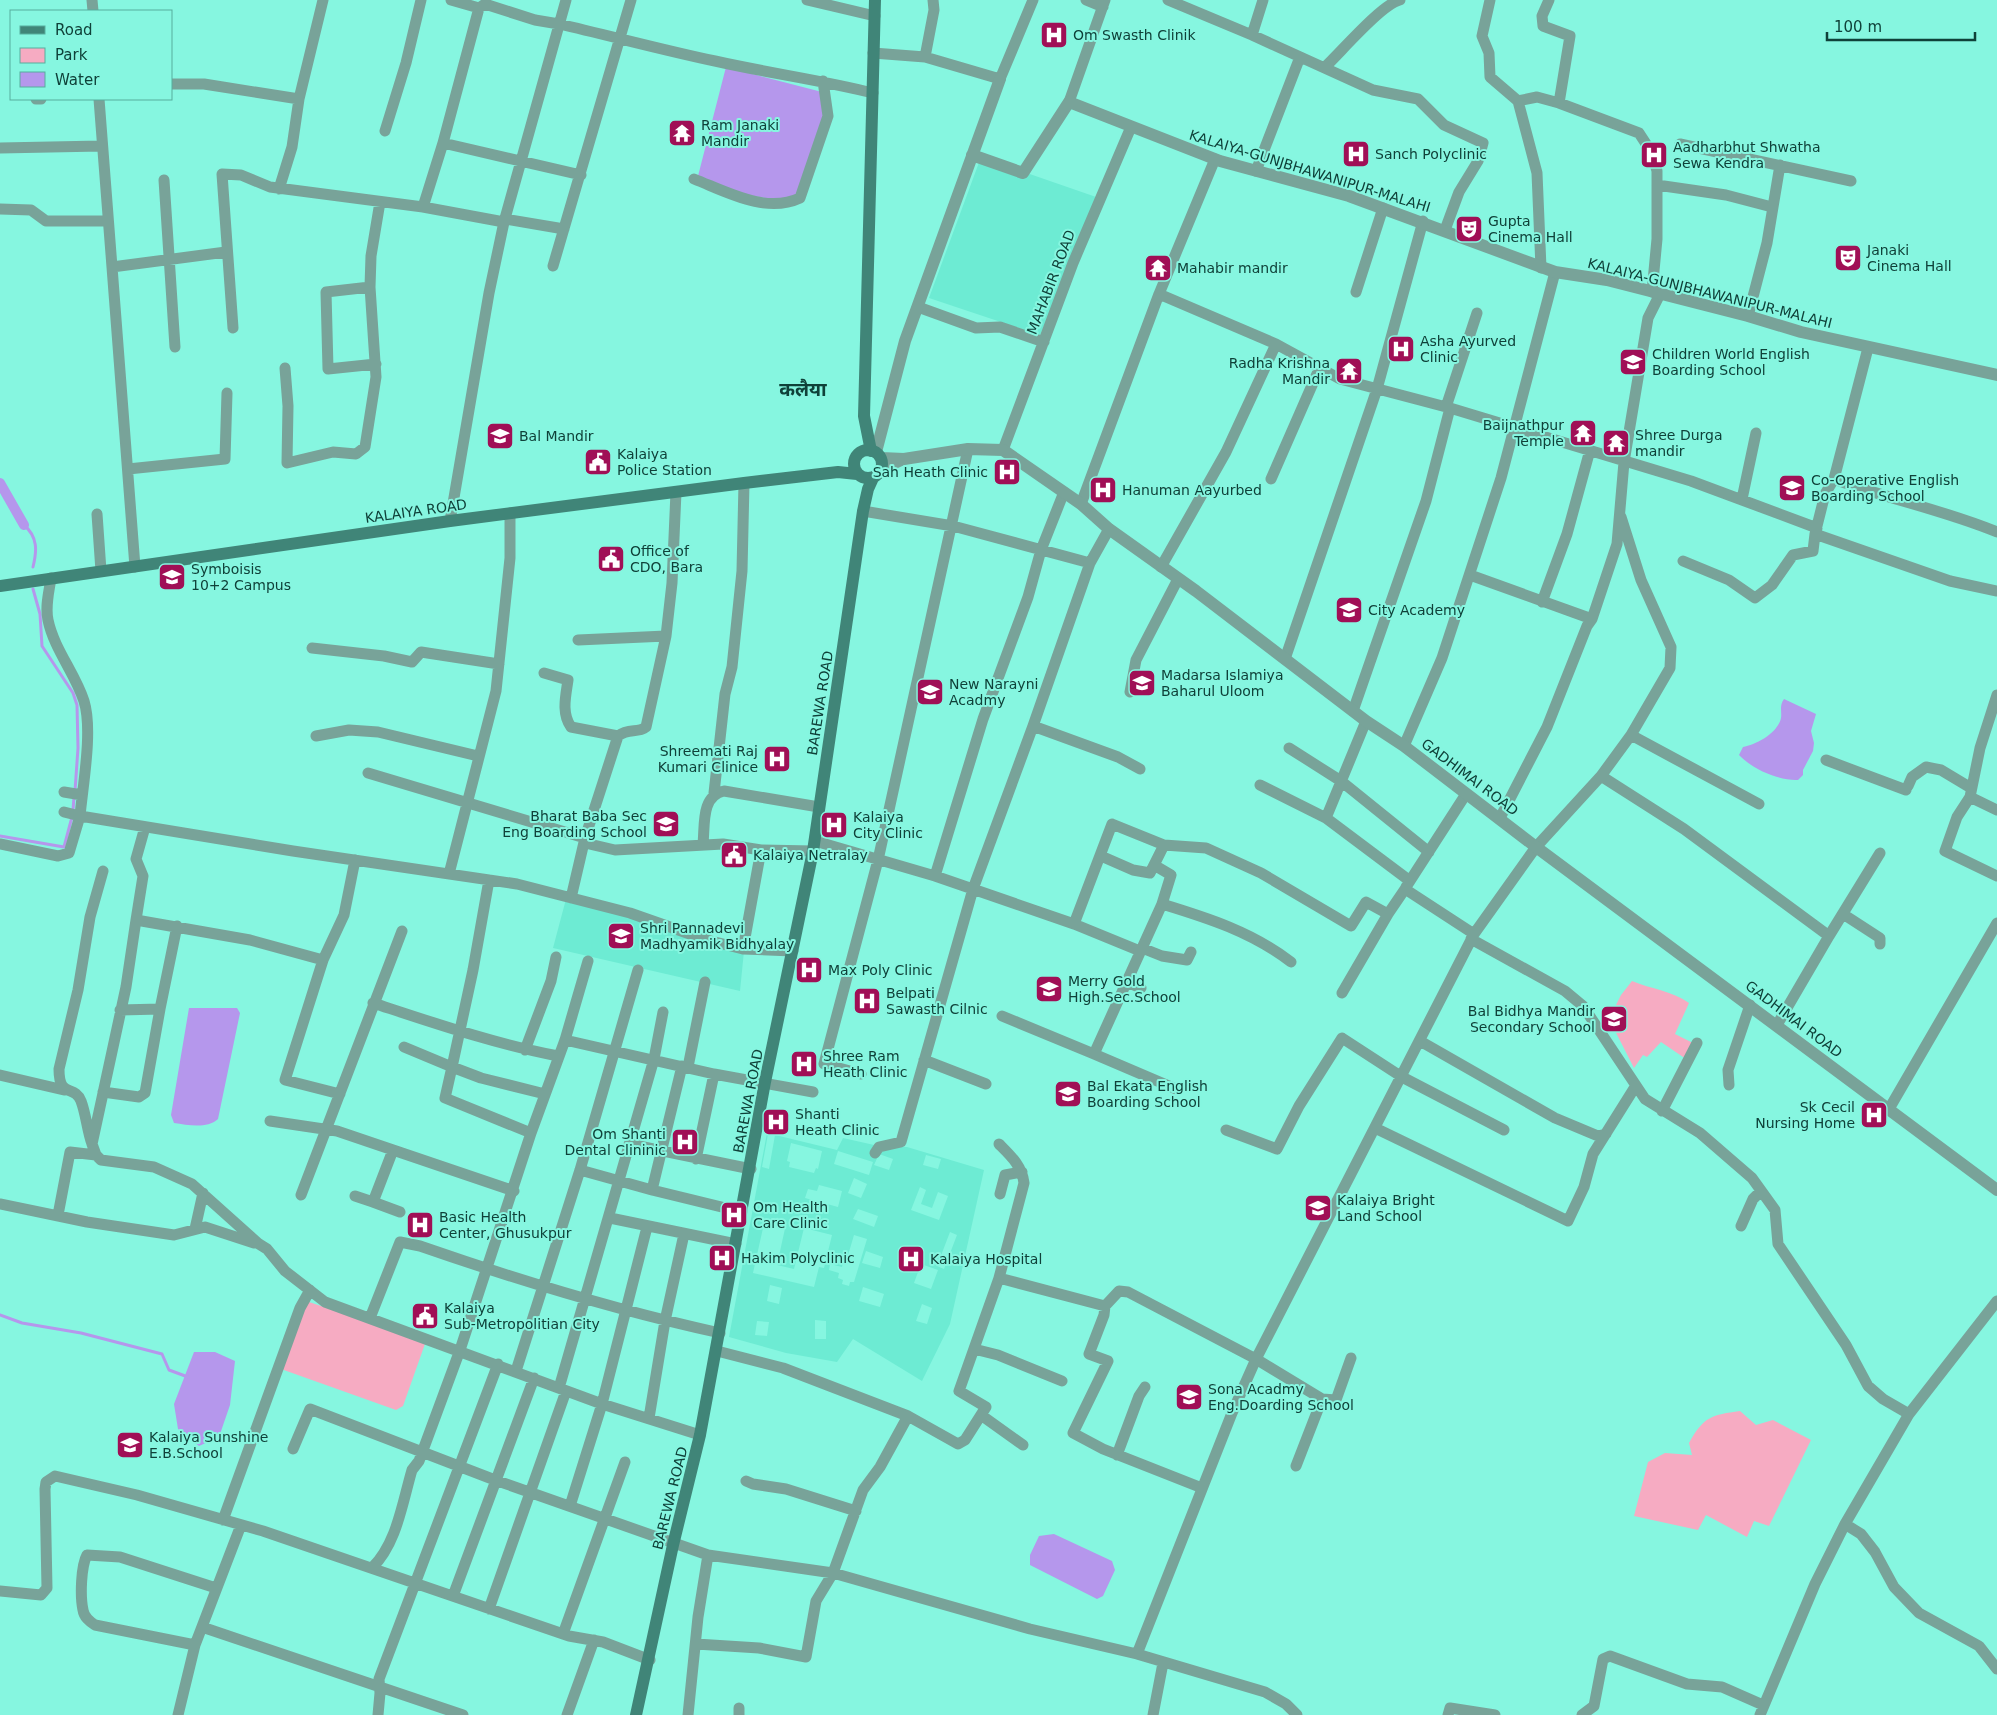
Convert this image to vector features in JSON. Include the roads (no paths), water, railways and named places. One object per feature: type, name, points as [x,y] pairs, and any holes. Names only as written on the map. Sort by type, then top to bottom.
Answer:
[{"type":"main road","points":[[873,93],[876,0]]},
{"type":"main road","name":"BAREWA ROAD","points":[[636,1715],[650,1660],[673,1544],[700,1435],[766,1082],[814,846],[863,511],[873,464],[864,416],[873,93]]},
{"type":"main road","points":[[856,456],[873,464],[856,471],[856,456]]},
{"type":"main road","name":"KALAIYA ROAD","points":[[0,586],[450,521],[744,483],[856,471]]},
{"type":"street","points":[[279,189],[292,147],[298,99],[323,0]]},
{"type":"street","points":[[385,131],[406,64],[421,0]]},
{"type":"street","points":[[451,0],[483,4],[535,20],[804,80],[823,81],[873,93]]},
{"type":"street","points":[[450,521],[488,302],[505,221],[566,0]]},
{"type":"street","points":[[553,266],[631,0]]},
{"type":"street","points":[[807,0],[875,16]]},
{"type":"street","points":[[925,57],[934,10],[933,0]]},
{"type":"street","points":[[1003,450],[968,449],[873,464],[905,341],[1000,79],[1033,0]]},
{"type":"street","points":[[972,155],[1023,173],[1069,102],[1104,3],[1086,0]]},
{"type":"street","points":[[1252,35],[1263,0]]},
{"type":"street","points":[[1381,0],[1397,1]]},
{"type":"street","points":[[1490,0],[1482,36],[1489,53],[1490,77],[1518,101],[1537,173],[1541,268]]},
{"type":"street","points":[[1549,0],[1542,16],[1543,26],[1570,36],[1559,103]]},
{"type":"street","points":[[1174,1],[1373,90],[1418,99],[1444,125],[1483,143],[1478,161],[1459,192],[1445,230]]},
{"type":"street","points":[[1325,67],[1397,1]]},
{"type":"street","points":[[423,207],[483,4]]},
{"type":"street","points":[[874,53],[925,57],[1000,79]]},
{"type":"street","points":[[1256,171],[1300,57]]},
{"type":"street","points":[[694,179],[739,197],[774,205],[788,204],[800,198],[828,116],[823,81]]},
{"type":"street","points":[[172,84],[204,84],[298,99]]},
{"type":"street","points":[[1500,818],[1547,727],[1587,626],[1592,619],[1617,544],[1621,517],[1624,462],[1648,318],[1656,293],[1657,184],[1652,153],[1639,133],[1618,123],[1538,97],[1518,101]]},
{"type":"street","points":[[99,100],[101,146],[135,566]]},
{"type":"street","name":"KALAIYA-GUNJBHAWANIPUR-MALAHI","points":[[1069,102],[1215,159],[1349,196],[1423,221],[1541,268],[1607,280],[1748,316],[1802,332],[1997,376]]},
{"type":"street","name":"MAHABIR ROAD","points":[[1003,450],[1074,263],[1131,127]]},
{"type":"street","points":[[443,143],[581,175]]},
{"type":"street","points":[[1680,144],[1851,181]]},
{"type":"street","points":[[0,148],[101,146]]},
{"type":"street","points":[[1081,504],[1160,294],[1215,159]]},
{"type":"street","points":[[1748,316],[1767,243],[1780,165]]},
{"type":"street","points":[[233,328],[226,252],[222,174],[240,175],[279,189],[423,207],[564,229]]},
{"type":"street","points":[[164,180],[171,260],[175,347]]},
{"type":"street","points":[[1657,184],[1726,195],[1772,207]]},
{"type":"street","points":[[285,368],[288,406],[286,463],[333,452],[356,454],[365,447],[374,396],[376,364],[370,287],[371,256],[380,202]]},
{"type":"street","points":[[1356,292],[1383,208]]},
{"type":"street","points":[[0,209],[32,210],[46,221],[108,221]]},
{"type":"street","points":[[1286,659],[1377,389],[1423,221]]},
{"type":"street","points":[[112,267],[226,252]]},
{"type":"street","points":[[1404,746],[1442,658],[1470,574],[1516,428],[1555,272]]},
{"type":"street","points":[[370,287],[326,292],[328,369],[376,364]]},
{"type":"street","points":[[1160,294],[1276,344],[1340,378],[1448,408],[1691,481],[1742,499],[1816,531],[1950,581],[1997,591]]},
{"type":"street","points":[[918,307],[976,328],[1000,327],[1044,342]]},
{"type":"street","points":[[1353,711],[1426,501],[1448,408],[1477,313]]},
{"type":"street","points":[[1161,567],[1226,452],[1276,344]]},
{"type":"street","points":[[1683,561],[1729,580],[1755,598],[1772,585],[1793,555],[1813,551],[1825,494],[1834,479],[1868,348]]},
{"type":"street","points":[[1271,479],[1320,367]]},
{"type":"street","points":[[128,469],[225,458],[227,393]]},
{"type":"street","points":[[1742,499],[1756,433]]},
{"type":"street","points":[[861,1074],[824,1064],[878,860],[953,526],[968,449]]},
{"type":"street","name":"GADHIMAI ROAD","points":[[1003,450],[1081,504],[1109,529],[1286,659],[1366,721],[1404,746],[1500,818],[1536,848],[1997,1190]]},
{"type":"street","points":[[1542,602],[1567,534],[1590,450]]},
{"type":"street","points":[[1834,479],[1868,492],[1965,518],[1997,532]]},
{"type":"street","points":[[703,844],[708,801],[714,794],[725,694],[732,667],[742,571],[744,483]]},
{"type":"street","points":[[571,898],[585,841],[618,736],[625,730],[642,730],[646,727],[666,636],[672,583],[676,492]]},
{"type":"street","points":[[935,876],[984,718],[1028,597],[1041,550],[1064,492]]},
{"type":"street","points":[[863,511],[953,526],[1090,563]]},
{"type":"street","points":[[449,874],[496,691],[510,558],[510,513]]},
{"type":"street","points":[[97,514],[101,572]]},
{"type":"street","points":[[1137,1654],[1202,1488],[1256,1359],[1472,937],[1536,848],[1601,776],[1631,734],[1670,668],[1671,647],[1641,580],[1621,517]]},
{"type":"street","points":[[875,1153],[879,1147],[901,1142],[973,889],[1090,563],[1109,529]]},
{"type":"street","points":[[1470,574],[1592,619]]},
{"type":"street","points":[[0,844],[58,856],[69,853],[74,794],[87,720],[84,701],[54,640],[48,619],[51,578]]},
{"type":"street","points":[[1130,692],[1136,660],[1178,579]]},
{"type":"street","points":[[578,640],[666,636]]},
{"type":"street","points":[[312,648],[384,656],[412,662],[421,652],[499,664]]},
{"type":"street","points":[[544,673],[568,680],[565,709],[566,720],[571,727],[618,736]]},
{"type":"street","points":[[1997,696],[1980,748],[1970,792],[1957,817],[1945,851],[1997,876]]},
{"type":"street","points":[[1326,818],[1366,721]]},
{"type":"street","points":[[1033,726],[1118,757],[1140,769]]},
{"type":"street","points":[[316,736],[349,730],[378,732],[478,756]]},
{"type":"street","points":[[1631,734],[1759,804]]},
{"type":"street","points":[[1289,748],[1341,781],[1429,852]]},
{"type":"street","points":[[1826,760],[1907,788],[1912,777],[1926,767],[1940,770],[1997,810]]},
{"type":"street","points":[[368,773],[615,850],[703,844],[723,844],[761,850],[814,846],[878,860],[935,876],[1162,956],[1187,960],[1190,952]]},
{"type":"street","points":[[1601,776],[1684,829],[1829,936]]},
{"type":"street","points":[[1260,785],[1326,818],[1472,937],[1564,991],[1583,1006],[1635,1087],[1645,1099],[1700,1133],[1752,1178],[1775,1210],[1778,1244],[1846,1345],[1868,1386],[1883,1399],[1909,1414]]},
{"type":"street","points":[[714,794],[724,792],[819,807]]},
{"type":"street","points":[[1342,992],[1388,914],[1466,794]]},
{"type":"street","points":[[72,814],[144,827],[517,884],[630,913],[707,940],[743,949],[793,952]]},
{"type":"street","points":[[1074,924],[1112,824],[1164,845],[1206,848],[1261,873],[1351,926],[1366,902],[1388,914]]},
{"type":"street","points":[[94,1150],[103,1092],[126,987],[143,876],[136,859],[144,827]]},
{"type":"street","points":[[1101,856],[1133,870],[1150,874],[1164,845]]},
{"type":"street","points":[[743,949],[761,850]]},
{"type":"street","points":[[1777,1025],[1880,853]]},
{"type":"street","points":[[340,1094],[285,1080],[323,960],[344,916],[355,860]]},
{"type":"street","points":[[1094,1054],[1162,904],[1171,875],[1154,865]]},
{"type":"street","points":[[64,1090],[59,1082],[59,1069],[78,990],[90,917],[103,870]]},
{"type":"street","points":[[489,880],[473,970],[445,1098],[531,1133]]},
{"type":"street","points":[[1162,904],[1234,928],[1275,950],[1291,962]]},
{"type":"street","points":[[1843,914],[1880,938],[1880,944]]},
{"type":"street","points":[[136,920],[177,926],[266,944],[323,960]]},
{"type":"street","points":[[1889,1109],[1997,923]]},
{"type":"street","points":[[103,1092],[139,1097],[145,1093],[177,926]]},
{"type":"street","points":[[301,1195],[402,930]]},
{"type":"street","points":[[525,1050],[551,981],[556,957]]},
{"type":"street","points":[[372,1568],[383,1557],[391,1542],[412,1470],[422,1452],[460,1350],[486,1268],[514,1191],[531,1133],[565,1040],[588,961]]},
{"type":"street","points":[[516,1371],[580,1170],[638,970]]},
{"type":"street","points":[[652,1190],[660,1152],[685,1066],[705,982]]},
{"type":"street","points":[[1126,982],[1141,988]]},
{"type":"street","points":[[373,1003],[525,1050],[558,1056]]},
{"type":"street","points":[[1729,1085],[1728,1070],[1750,1005]]},
{"type":"street","points":[[120,1010],[160,1009]]},
{"type":"street","points":[[488,1609],[530,1492],[563,1389],[585,1297],[610,1218],[618,1181],[654,1059],[663,1012]]},
{"type":"street","points":[[1002,1016],[1176,1089]]},
{"type":"street","points":[[1226,1130],[1277,1149],[1299,1106],[1342,1038],[1402,1077],[1504,1130]]},
{"type":"street","points":[[565,1040],[714,1074],[813,1092]]},
{"type":"street","points":[[1420,1041],[1556,1118],[1598,1136],[1606,1134]]},
{"type":"street","points":[[1662,1111],[1697,1043]]},
{"type":"street","points":[[404,1047],[452,1068],[481,1078],[545,1094]]},
{"type":"street","points":[[924,1060],[986,1084]]},
{"type":"street","points":[[696,1159],[714,1074]]},
{"type":"street","points":[[0,1076],[75,1094],[81,1101],[94,1150],[101,1160],[154,1167],[192,1184],[267,1249],[285,1271],[325,1302],[460,1350],[602,1404],[700,1435]]},
{"type":"street","points":[[1375,1128],[1568,1221],[1584,1187],[1593,1154],[1635,1087]]},
{"type":"street","points":[[270,1121],[337,1131],[514,1191]]},
{"type":"street","points":[[629,1144],[660,1152],[750,1169]]},
{"type":"street","points":[[717,1350],[783,1368],[908,1416],[958,1444],[965,1440],[986,1407],[959,1391],[1000,1278],[1024,1183],[1022,1172],[1014,1159],[999,1144]]},
{"type":"street","points":[[58,1215],[70,1152],[94,1150]]},
{"type":"street","points":[[373,1202],[393,1150]]},
{"type":"street","points":[[580,1170],[742,1212]]},
{"type":"street","points":[[1000,1194],[1005,1176],[1022,1172]]},
{"type":"street","points":[[1741,1226],[1753,1199],[1761,1191]]},
{"type":"street","points":[[195,1229],[203,1194]]},
{"type":"street","points":[[355,1196],[400,1212]]},
{"type":"street","points":[[0,1204],[174,1235],[205,1227],[259,1244]]},
{"type":"street","points":[[610,1218],[736,1244]]},
{"type":"street","points":[[570,1506],[602,1404],[628,1309],[647,1226]]},
{"type":"street","points":[[649,1418],[665,1321],[684,1234]]},
{"type":"street","points":[[370,1318],[400,1242],[420,1246],[544,1287],[628,1309],[665,1321],[720,1333]]},
{"type":"street","points":[[1000,1278],[1105,1306]]},
{"type":"street","points":[[223,1520],[300,1308],[310,1290]]},
{"type":"street","points":[[1202,1488],[1117,1455],[1073,1433],[1108,1362],[1088,1354],[1104,1315],[1105,1306],[1119,1292],[1128,1292],[1256,1359],[1322,1399],[1336,1400],[1351,1358]]},
{"type":"street","points":[[1582,1715],[1594,1706],[1603,1659],[1610,1656],[1687,1684],[1722,1687],[1762,1710],[1815,1584],[1845,1524],[1909,1414],[1997,1301]]},
{"type":"street","points":[[974,1349],[998,1355],[1062,1381]]},
{"type":"street","points":[[378,1715],[379,1679],[498,1364]]},
{"type":"street","points":[[453,1596],[534,1378]]},
{"type":"street","points":[[1117,1455],[1139,1396],[1145,1387]]},
{"type":"street","points":[[1296,1466],[1322,1399]]},
{"type":"street","points":[[293,1449],[310,1409],[495,1480],[708,1555],[833,1572],[1030,1629],[1137,1654],[1265,1692],[1286,1704],[1297,1715]]},
{"type":"street","points":[[981,1415],[1023,1445]]},
{"type":"street","points":[[696,1644],[759,1648],[806,1657],[816,1602],[833,1572],[863,1490],[880,1467],[908,1416]]},
{"type":"street","points":[[563,1634],[625,1462]]},
{"type":"street","points":[[0,1591],[41,1595],[47,1588],[45,1489],[46,1482],[55,1476],[137,1495],[240,1525],[340,1556],[578,1639],[594,1640],[650,1660]]},
{"type":"street","points":[[746,1481],[753,1484],[786,1489],[856,1510]]},
{"type":"street","points":[[1845,1524],[1861,1534],[1876,1552],[1894,1587],[1919,1613],[1979,1646],[1997,1668]]},
{"type":"street","points":[[178,1715],[195,1645],[240,1525]]},
{"type":"street","points":[[195,1645],[95,1625],[87,1619],[83,1610],[82,1563],[87,1555],[120,1557],[216,1588]]},
{"type":"street","points":[[688,1715],[708,1555]]},
{"type":"street","points":[[202,1627],[463,1715]]},
{"type":"street","points":[[567,1715],[594,1640]]},
{"type":"street","points":[[1153,1715],[1163,1663]]},
{"type":"street","points":[[1448,1715],[1450,1708],[1496,1715]]},
{"type":"water","points":[[726,67],[822,92],[823,117],[798,196],[782,201],[743,194],[698,176]]},
{"type":"water","points":[[1784,699],[1816,714],[1811,731],[1814,743],[1813,751],[1803,770],[1803,775],[1798,780],[1766,773],[1751,765],[1739,755],[1743,747],[1760,741],[1776,729],[1781,718],[1781,706]]},
{"type":"water","points":[[189,1008],[237,1008],[240,1013],[218,1119],[203,1125],[174,1123],[171,1115]]},
{"type":"water","points":[[194,1352],[215,1352],[235,1361],[230,1405],[219,1437],[199,1446],[178,1429],[174,1404]]},
{"type":"water","points":[[1054,1534],[1112,1561],[1115,1570],[1103,1596],[1097,1599],[1030,1565],[1030,1555],[1039,1536]]},
{"type":"waterway","points":[[0,483],[24,525]]},
{"type":"waterway","points":[[24,525],[34,539],[35,555],[33,567]]},
{"type":"waterway","points":[[33,589],[40,614],[42,646],[73,693],[77,705],[78,748],[75,791]]},
{"type":"waterway","points":[[73,810],[74,797]]},
{"type":"waterway","points":[[0,836],[64,847],[72,817]]},
{"type":"waterway","points":[[0,1315],[22,1323],[81,1333],[162,1354],[169,1370],[188,1377]]},
{"type":"place","name":"Om Swasth Clinik","points":[[1054,35]]},
{"type":"place","name":"Ram Janaki Mandir","points":[[682,133]]},
{"type":"place","name":"Sanch Polyclinic","points":[[1356,154]]},
{"type":"place","name":"Aadharbhut Shwatha Sewa Kendra","points":[[1654,155]]},
{"type":"place","name":"Gupta Cinema Hall","points":[[1469,229]]},
{"type":"place","name":"Janaki Cinema Hall","points":[[1848,258]]},
{"type":"place","name":"Mahabir mandir","points":[[1158,268]]},
{"type":"place","name":"Asha Ayurved Clinic","points":[[1401,349]]},
{"type":"place","name":"Children World English Boarding School","points":[[1633,362]]},
{"type":"place","name":"Radha Krishna Mandir","points":[[1349,371]]},
{"type":"place","name":"Baijnathpur Temple","points":[[1583,433]]},
{"type":"place","name":"Bal Mandir","points":[[500,436]]},
{"type":"place","name":"Shree Durga mandir","points":[[1616,443]]},
{"type":"place","name":"Kalaiya Police Station","points":[[598,462]]},
{"type":"place","name":"Sah Heath Clinic","points":[[1007,472]]},
{"type":"place","name":"Co-Operative English Boarding School","points":[[1792,488]]},
{"type":"place","name":"Hanuman Aayurbed","points":[[1103,490]]},
{"type":"place","name":"Office of CDO, Bara","points":[[611,559]]},
{"type":"place","name":"Symboisis 10+2 Campus","points":[[172,577]]},
{"type":"place","name":"City Academy","points":[[1349,610]]},
{"type":"place","name":"Madarsa Islamiya Baharul Uloom","points":[[1142,683]]},
{"type":"place","name":"New Narayni Acadmy","points":[[930,692]]},
{"type":"place","name":"Shreemati Raj Kumari Clinice","points":[[777,759]]},
{"type":"place","name":"Bharat Baba Sec Eng Boarding School","points":[[666,824]]},
{"type":"place","name":"Kalaiya City Clinic","points":[[834,825]]},
{"type":"place","name":"Kalaiya Netralay","points":[[734,855]]},
{"type":"place","name":"Shri Pannadevi Madhyamik Bidhyalay","points":[[621,936]]},
{"type":"place","name":"Max Poly Clinic","points":[[809,970]]},
{"type":"place","name":"Merry Gold High.Sec.School","points":[[1049,989]]},
{"type":"place","name":"Belpati Sawasth Cilnic","points":[[867,1001]]},
{"type":"place","name":"Bal Bidhya Mandir Secondary School","points":[[1614,1019]]},
{"type":"place","name":"Shree Ram Heath Clinic","points":[[804,1064]]},
{"type":"place","name":"Bal Ekata English Boarding School","points":[[1068,1094]]},
{"type":"place","name":"Sk Cecil Nursing Home","points":[[1874,1115]]},
{"type":"place","name":"Shanti Heath Clinic","points":[[776,1122]]},
{"type":"place","name":"Om Shanti Dental Clininic","points":[[685,1142]]},
{"type":"place","name":"Kalaiya Bright Land School","points":[[1318,1208]]},
{"type":"place","name":"Om Health Care Clinic","points":[[734,1215]]},
{"type":"place","name":"Basic Health Center, Ghusukpur","points":[[420,1225]]},
{"type":"place","name":"Hakim Polyclinic","points":[[722,1258]]},
{"type":"place","name":"Kalaiya Hospital","points":[[911,1259]]},
{"type":"place","name":"Kalaiya Sub-Metropolitian City","points":[[425,1316]]},
{"type":"place","name":"Sona Acadmy Eng.Doarding School","points":[[1189,1397]]},
{"type":"place","name":"Kalaiya Sunshine E.B.School","points":[[130,1445]]},
{"type":"district","name":"कलैया","points":[[803,389]]}]
